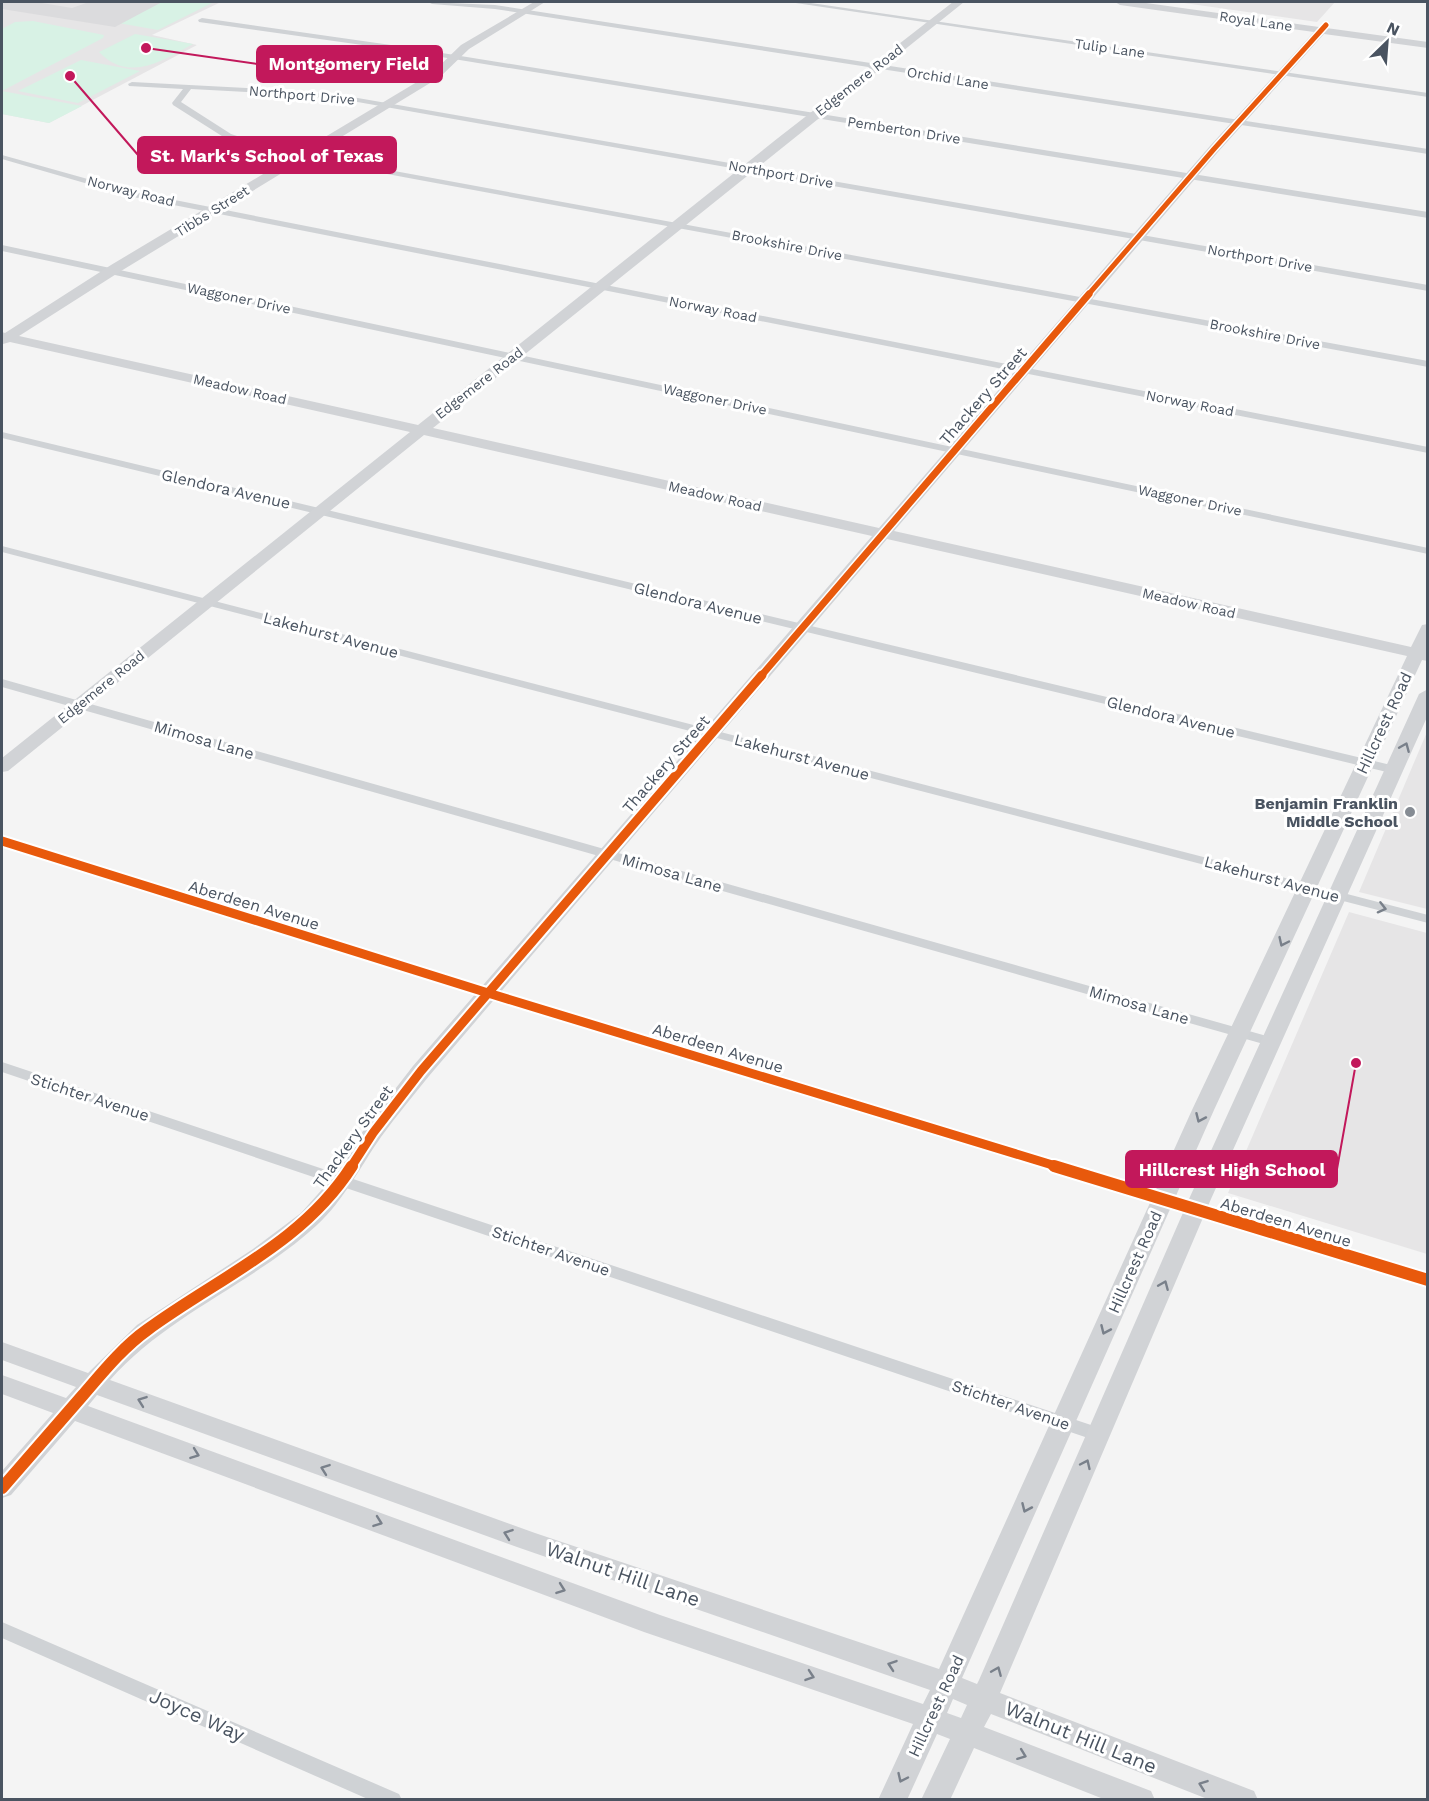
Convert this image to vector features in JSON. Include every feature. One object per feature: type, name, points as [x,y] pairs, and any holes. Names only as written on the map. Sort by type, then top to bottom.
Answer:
[{"type":"street","name":"Orchid Lane","points":[[432,2],[523,12],[1428,152]]},
{"type":"street","name":"Tibbs Street","points":[[4,338],[436,75],[465,47],[540,2]]},
{"type":"street","name":"Tulip Lane","points":[[793,2],[1428,95]]},
{"type":"street","name":"Edgemere Road","points":[[2,767],[747,168],[959,2]]},
{"type":"street","name":"Royal Lane","points":[[1120,2],[1157,3],[1428,45]]},
{"type":"street","name":"Pemberton Drive","points":[[202,20],[455,57],[1428,215]]},
{"type":"street","name":"Royal Lane","points":[[1324,28],[1428,40]]},
{"type":"street","name":"Thackery Street","points":[[2,1488],[93,1383],[145,1331],[291,1234],[309,1219],[342,1181],[397,1100],[488,993],[1191,177],[1324,28]]},
{"type":"street","name":"Northport Drive","points":[[132,84],[317,94],[1428,288]]},
{"type":"street","name":"Brookshire Drive","points":[[188,88],[176,103],[211,128],[246,144],[1428,364]]},
{"type":"street","name":"Norway Road","points":[[2,157],[133,194],[1428,450]]},
{"type":"street","name":"Waggoner Drive","points":[[2,248],[1428,550]]},
{"type":"street","name":"Meadow Road","points":[[4,338],[1422,655]]},
{"type":"street","name":"Glendora Avenue","points":[[2,435],[1395,770]]},
{"type":"street","name":"Lakehurst Avenue","points":[[2,549],[1428,919]]},
{"type":"street","name":"Hillcrest Road","points":[[892,1800],[947,1684],[1238,1033],[1308,889],[1365,763],[1422,655],[1428,629]]},
{"type":"street","name":"Mimosa Lane","points":[[2,683],[1272,1042]]},
{"type":"street","name":"Hillcrest Road","points":[[935,1800],[983,1699],[1100,1435],[1196,1210],[1428,694]]},
{"type":"street","name":"Aberdeen Avenue","points":[[2,842],[1428,1280]]},
{"type":"street","name":"Stichter Avenue","points":[[2,1067],[1100,1435]]},
{"type":"street","name":"Walnut Hill Lane","points":[[2,1351],[515,1536],[947,1684],[1244,1800]]},
{"type":"street","name":"Walnut Hill Lane","points":[[2,1384],[643,1620],[892,1704],[1141,1800]]},
{"type":"street","name":"Joyce Way","points":[[2,1630],[392,1800]]},
{"type":"shaded area","points":[[2,2],[221,2],[152,35],[197,45],[49,123],[2,114]]},
{"type":"shaded area","points":[[1177,2],[1335,2],[1317,22]]},
{"type":"shaded area","name":"Benjamin Franklin Middle School","points":[[1427,732],[1427,909],[1359,892]]},
{"type":"shaded area","points":[[1349,912],[1427,933],[1427,1254],[1228,1193]]},
{"type":"green space","points":[[162,2],[214,2],[158,30],[118,23]]},
{"type":"green space","points":[[33,21],[104,35],[103,38],[2,91],[2,29],[15,22]]},
{"type":"green space","points":[[135,34],[193,44],[158,62],[134,68],[110,61],[99,52]]},
{"type":"green space","points":[[81,60],[140,71],[78,103],[18,91]]},
{"type":"green space","points":[[2,91],[82,106],[49,123],[2,114]]},
{"type":"building","points":[[2,2],[36,2],[72,8],[89,2],[162,2],[115,27],[2,9]]},
{"type":"cycle path","points":[[2,1488],[105,1370],[145,1331],[261,1255],[309,1219],[342,1181],[373,1133],[421,1071],[1214,149],[1326,25]]},
{"type":"cycle path","points":[[2,841],[488,993],[1428,1280]]},
{"type":"place","name":"Montgomery Field","points":[[146,48]]},
{"type":"place","name":"St. Mark's School of Texas","points":[[70,76]]},
{"type":"place","name":"Benjamin Franklin Middle School","points":[[1410,812]]},
{"type":"place","name":"Hillcrest High School","points":[[1356,1063]]}]
